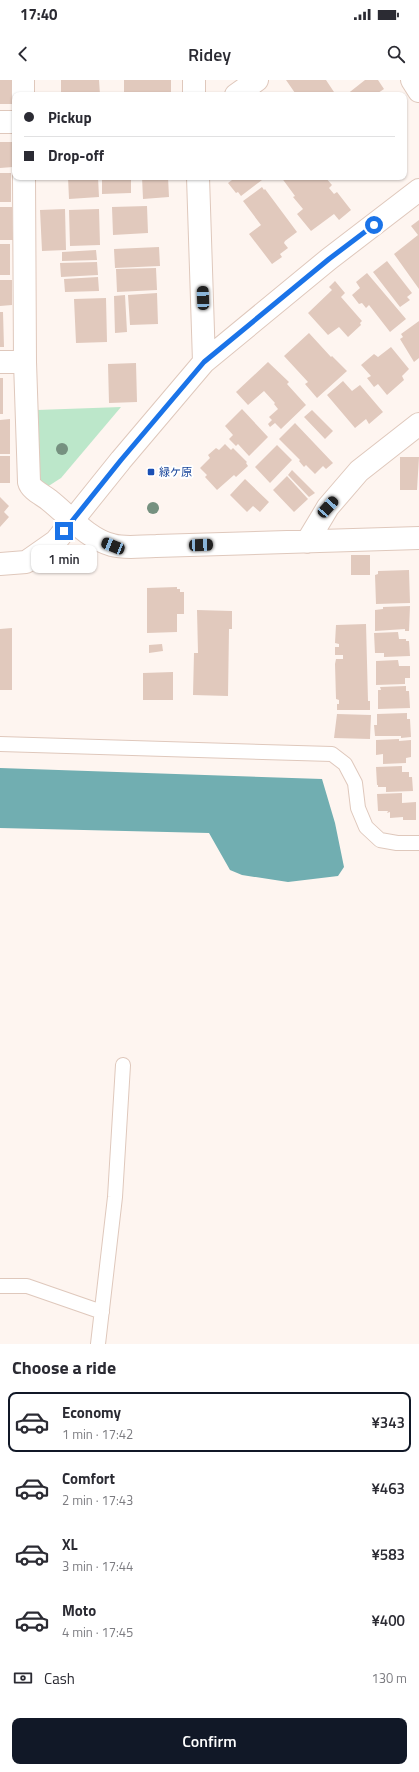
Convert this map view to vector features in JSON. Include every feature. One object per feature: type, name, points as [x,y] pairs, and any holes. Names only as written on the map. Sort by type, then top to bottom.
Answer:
[{"type":"street","points":[[23,80],[23,92]]},
{"type":"street","points":[[194,80],[194,92]]},
{"type":"street","points":[[240,92],[257,80]]},
{"type":"street","points":[[412,80],[419,91]]},
{"type":"street","points":[[0,122],[12,122]]},
{"type":"street","points":[[24,180],[25,362],[29,484],[73,521],[102,541],[113,546],[419,538]]},
{"type":"street","points":[[198,180],[204,362]]},
{"type":"street","points":[[0,564],[22,563],[28,561],[56,541],[121,460],[204,362],[329,259],[419,190]]},
{"type":"street","points":[[0,362],[25,362]]},
{"type":"street","points":[[307,542],[328,507],[359,471],[419,424]]},
{"type":"lane","points":[[0,744],[332,754],[345,764],[355,783],[358,808],[366,827],[380,840],[397,843],[419,843]]},
{"type":"lane","points":[[98,1344],[115,1197],[123,1065]]},
{"type":"lane","points":[[0,1286],[27,1286],[102,1312]]},
{"type":"green space","points":[[121,407],[61,478],[47,487],[41,483],[35,462],[37,410]]},
{"type":"water","points":[[0,768],[322,779],[335,823],[344,867],[338,876],[288,882],[242,875],[230,870],[209,833],[0,828]]},
{"type":"building","points":[[0,80],[17,80],[16,92],[12,92],[12,104],[0,104]]},
{"type":"building","points":[[61,80],[99,80],[100,92],[61,92]]},
{"type":"building","points":[[124,80],[171,80],[171,92],[124,92]]},
{"type":"building","points":[[286,80],[326,80],[334,92],[294,92]]},
{"type":"building","points":[[365,80],[378,80],[384,89],[380,92],[350,92]]},
{"type":"building","points":[[0,142],[12,142],[12,167],[0,168]]},
{"type":"building","points":[[0,173],[11,173],[11,202],[0,202]]},
{"type":"building","points":[[68,180],[98,180],[99,197],[69,199]]},
{"type":"building","points":[[102,180],[131,180],[131,193],[102,194]]},
{"type":"building","points":[[142,180],[168,180],[169,197],[143,199]]},
{"type":"building","points":[[232,180],[262,180],[241,196],[238,192],[236,193],[228,183]]},
{"type":"building","points":[[283,180],[328,180],[332,185],[329,188],[334,194],[337,192],[351,210],[339,220],[334,214],[311,231],[297,214],[303,209],[293,197],[295,196]]},
{"type":"building","points":[[262,187],[297,232],[285,241],[284,243],[288,248],[280,254],[282,257],[272,264],[249,234],[261,225],[243,201]]},
{"type":"building","points":[[147,206],[148,233],[113,235],[112,207]]},
{"type":"building","points":[[0,207],[12,207],[13,240],[0,240]]},
{"type":"building","points":[[65,209],[66,250],[42,251],[40,210]]},
{"type":"building","points":[[99,209],[100,245],[70,246],[69,210]]},
{"type":"building","points":[[419,220],[419,289],[394,254],[418,235],[411,226]]},
{"type":"building","points":[[0,244],[10,244],[10,275],[0,275]]},
{"type":"building","points":[[159,247],[160,266],[115,268],[114,249]]},
{"type":"building","points":[[96,250],[97,260],[62,261],[62,252]]},
{"type":"building","points":[[387,261],[412,293],[407,297],[410,300],[400,307],[373,272]]},
{"type":"building","points":[[97,262],[98,275],[61,277],[60,263]]},
{"type":"building","points":[[156,268],[157,290],[117,292],[116,269]]},
{"type":"building","points":[[367,273],[406,319],[390,332],[369,305],[366,308],[362,303],[359,304],[352,295],[360,288],[356,282]]},
{"type":"building","points":[[98,277],[99,291],[65,292],[64,279]]},
{"type":"building","points":[[0,280],[12,280],[12,305],[0,306]]},
{"type":"building","points":[[335,281],[345,293],[341,297],[362,321],[360,323],[361,325],[348,337],[339,327],[328,335],[308,313],[332,290],[329,287]]},
{"type":"building","points":[[157,293],[158,324],[130,325],[128,295]]},
{"type":"building","points":[[125,295],[127,332],[115,333],[114,296]]},
{"type":"building","points":[[106,298],[107,342],[76,343],[74,299]]},
{"type":"building","points":[[0,312],[3,312],[4,347],[0,347]]},
{"type":"building","points":[[419,321],[419,358],[414,362],[400,339],[403,337],[401,334]]},
{"type":"building","points":[[309,333],[331,357],[332,356],[347,371],[317,398],[305,384],[308,382],[284,356]]},
{"type":"building","points":[[391,347],[409,369],[402,376],[404,380],[387,395],[378,384],[374,387],[367,378],[371,376],[361,365],[374,354],[378,357]]},
{"type":"building","points":[[268,362],[289,382],[287,384],[306,405],[281,429],[275,423],[270,427],[268,424],[272,420],[269,417],[278,409],[274,404],[275,403],[264,391],[248,405],[236,392]]},
{"type":"building","points":[[136,363],[137,402],[109,403],[108,364]]},
{"type":"building","points":[[0,378],[3,378],[3,414],[0,414]]},
{"type":"building","points":[[343,381],[352,391],[360,385],[383,412],[369,424],[366,419],[355,428],[327,395]]},
{"type":"building","points":[[242,409],[268,437],[249,456],[238,444],[236,446],[229,439],[233,435],[225,426]]},
{"type":"building","points":[[312,410],[333,431],[325,439],[304,417]]},
{"type":"building","points":[[10,419],[10,454],[0,454],[0,420]]},
{"type":"building","points":[[295,423],[333,463],[326,469],[323,466],[315,474],[306,465],[304,467],[299,461],[300,460],[279,439]]},
{"type":"building","points":[[225,444],[231,450],[233,448],[247,462],[246,463],[248,466],[236,477],[234,475],[217,490],[205,477],[207,475],[200,468],[210,458],[208,455],[216,448],[219,450]]},
{"type":"building","points":[[277,445],[292,460],[270,483],[255,467]]},
{"type":"building","points":[[0,456],[10,456],[10,483],[0,483]]},
{"type":"building","points":[[400,457],[419,457],[417,490],[400,490]]},
{"type":"building","points":[[292,470],[315,493],[309,497],[288,475]]},
{"type":"building","points":[[287,476],[308,499],[294,512],[273,490]]},
{"type":"building","points":[[245,479],[269,502],[260,512],[253,506],[247,512],[230,495]]},
{"type":"building","points":[[0,497],[9,506],[4,512],[9,517],[0,527]]},
{"type":"building","points":[[351,555],[370,555],[370,575],[351,575]]},
{"type":"building","points":[[409,570],[410,603],[376,604],[375,575],[378,574],[378,571]]},
{"type":"building","points":[[177,587],[177,589],[180,589],[180,592],[184,592],[184,614],[177,614],[177,632],[147,633],[147,588]]},
{"type":"building","points":[[410,606],[409,631],[405,631],[405,629],[375,631],[375,610],[383,609],[383,607]]},
{"type":"building","points":[[197,610],[232,611],[232,629],[229,629],[228,696],[193,695],[194,653],[198,653]]},
{"type":"building","points":[[366,624],[368,701],[370,701],[370,710],[337,710],[339,700],[336,699],[335,664],[336,659],[343,659],[343,655],[335,655],[335,647],[339,647],[339,644],[335,643],[336,625]]},
{"type":"building","points":[[12,628],[12,690],[0,690],[0,629]]},
{"type":"building","points":[[398,632],[399,639],[406,639],[406,641],[409,641],[410,656],[384,657],[384,653],[375,653],[374,633]]},
{"type":"building","points":[[162,644],[163,651],[149,653],[149,645]]},
{"type":"building","points":[[398,660],[399,666],[410,666],[410,678],[405,678],[405,684],[376,685],[376,661]]},
{"type":"building","points":[[173,672],[173,700],[143,700],[143,673]]},
{"type":"building","points":[[406,686],[406,691],[409,691],[410,708],[378,709],[378,690],[381,690],[380,687]]},
{"type":"building","points":[[407,713],[407,719],[410,719],[411,737],[401,738],[401,736],[375,736],[374,725],[377,725],[377,714]]},
{"type":"building","points":[[337,714],[371,715],[370,739],[334,738]]},
{"type":"building","points":[[399,739],[399,741],[411,740],[411,757],[406,758],[406,763],[383,764],[383,754],[376,755],[376,740]]},
{"type":"building","points":[[402,766],[402,772],[409,772],[409,777],[412,777],[413,791],[386,792],[386,787],[378,787],[376,767]]},
{"type":"building","points":[[402,793],[402,803],[416,802],[416,820],[403,820],[403,817],[390,818],[390,812],[387,813],[388,811],[378,811],[377,794]]},
{"type":"place","name":"緑ケ原","points":[[151,472]]},
{"type":"route","points":[[64,531],[121,460],[204,362],[329,259],[374,225]]}]
